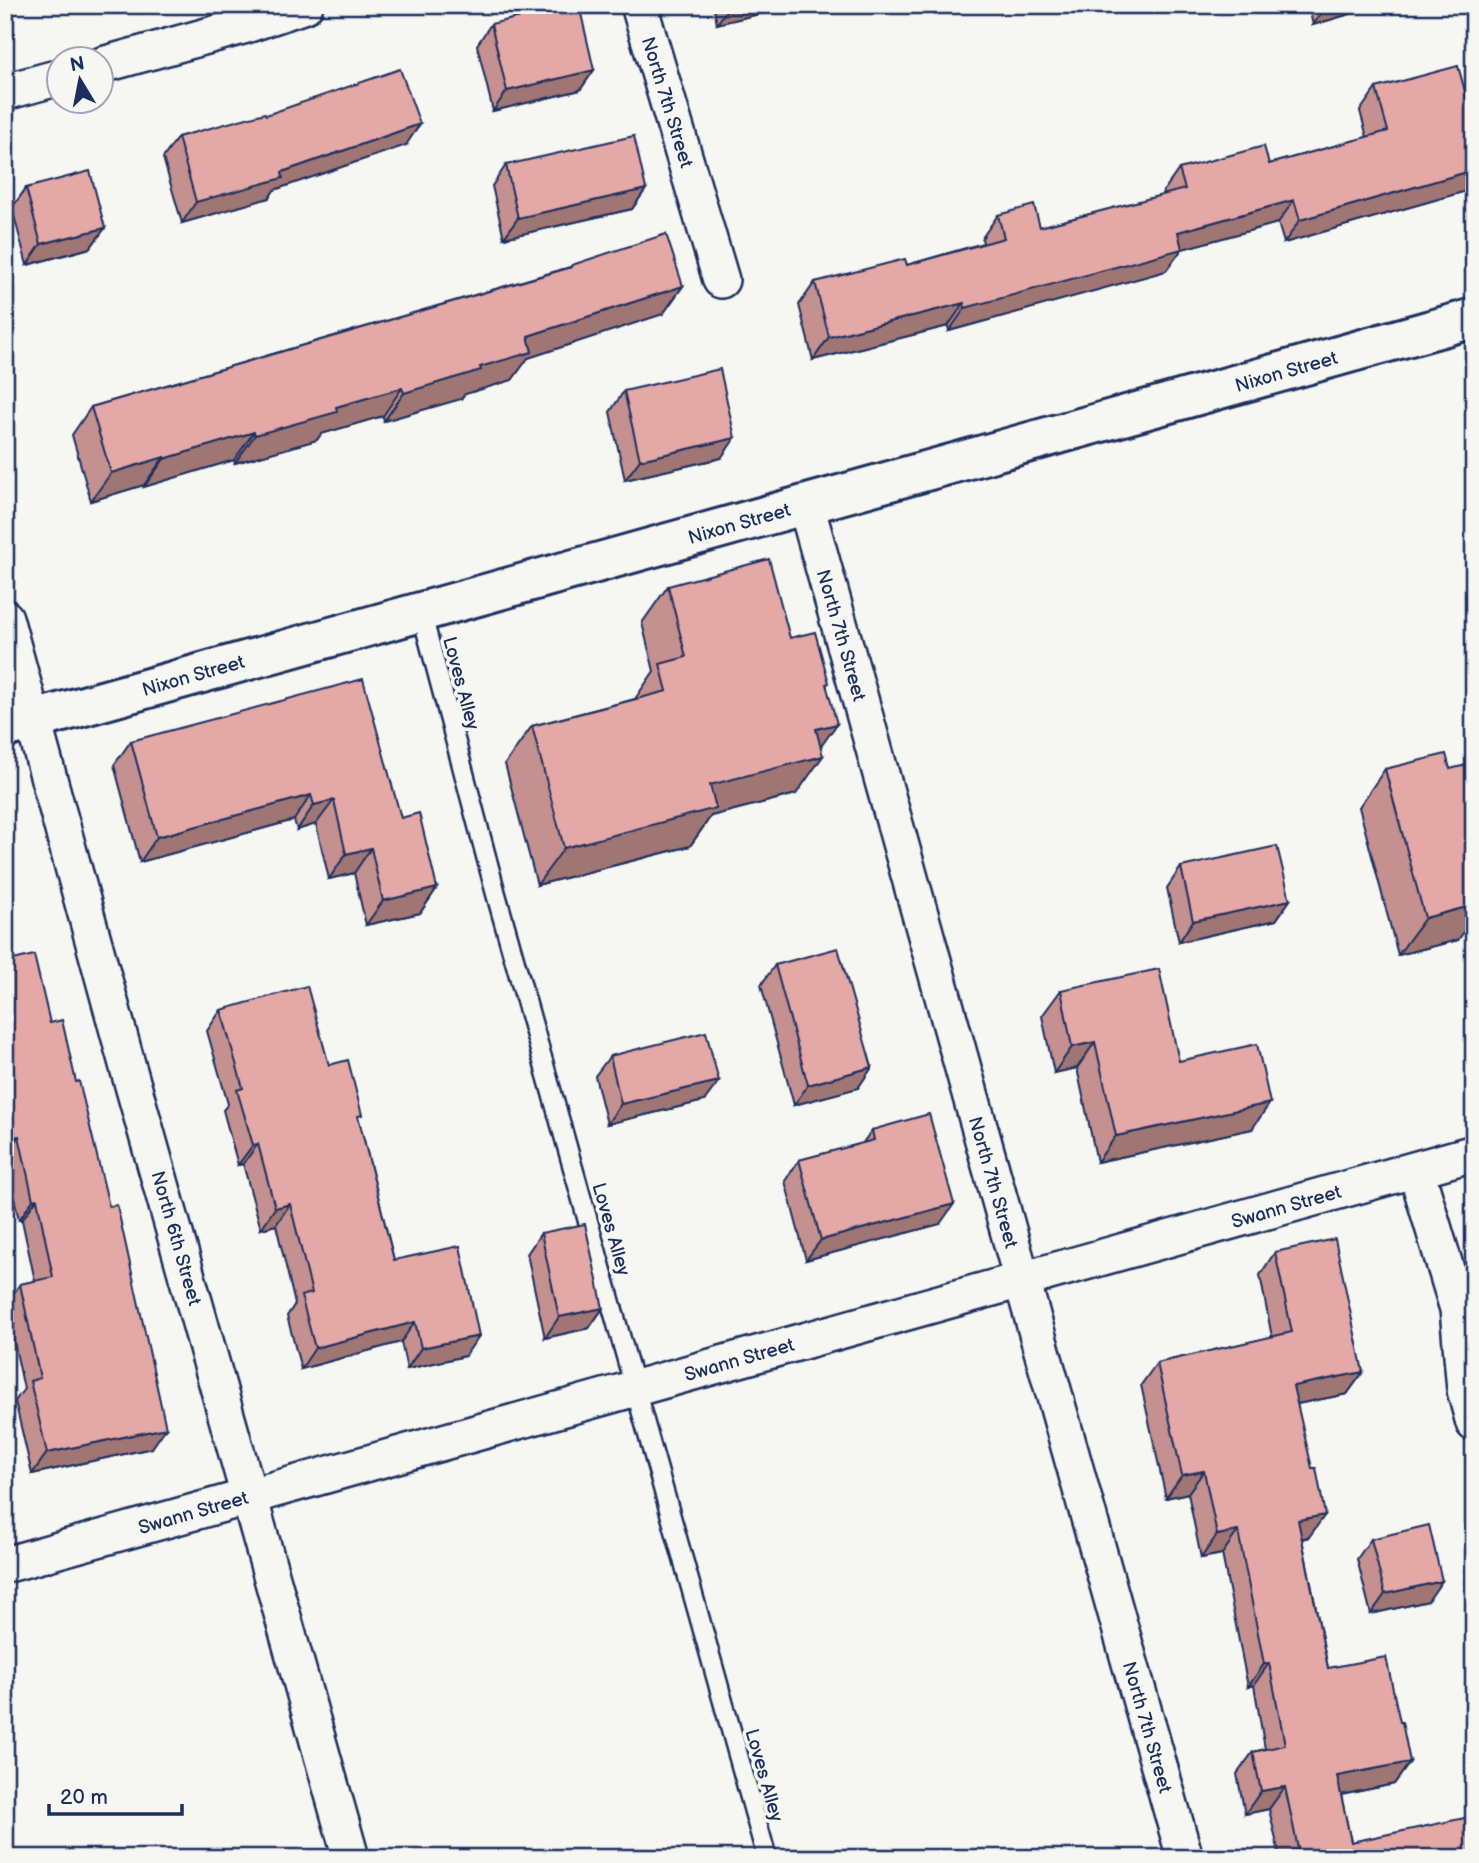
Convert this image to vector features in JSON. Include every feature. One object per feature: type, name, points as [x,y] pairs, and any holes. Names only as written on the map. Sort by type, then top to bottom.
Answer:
[{"type":"street","points":[[116,61],[243,26],[305,5]]},
{"type":"street","name":"North 7th Street","points":[[639,5],[721,279]]},
{"type":"street","points":[[5,92],[46,81]]},
{"type":"street","name":"Nixon Street","points":[[20,724],[1474,318]]},
{"type":"street","name":"North 7th Street","points":[[806,505],[1185,1858]]},
{"type":"street","name":"North 6th Street","points":[[5,618],[20,724],[127,1064],[351,1858]]},
{"type":"street","name":"Swann Street","points":[[5,1565],[1474,1153]]},
{"type":"street","points":[[1416,1170],[1458,1309],[1465,1390],[1474,1423]]},
{"type":"lane","name":"Loves Alley","points":[[421,611],[496,894],[767,1858]]},
{"type":"building","points":[[579,5],[594,70],[507,91],[491,24]]},
{"type":"building","points":[[1458,66],[1474,123],[1474,170],[1300,220],[1294,200],[1178,232],[1182,249],[965,308],[964,303],[829,337],[815,282],[905,259],[907,265],[1004,238],[998,215],[1034,205],[1040,227],[1185,189],[1179,169],[1264,146],[1269,164],[1388,131],[1376,88]]},
{"type":"building","points":[[400,69],[420,124],[282,172],[283,178],[196,202],[178,137],[265,113],[266,115]]},
{"type":"building","points":[[634,136],[646,189],[518,218],[506,165]]},
{"type":"building","points":[[90,171],[105,228],[41,244],[26,188]]},
{"type":"building","points":[[666,234],[683,286],[528,336],[532,352],[404,393],[402,388],[336,407],[337,412],[255,435],[254,432],[111,473],[91,407],[572,267]]},
{"type":"building","points":[[720,369],[735,438],[640,460],[624,391]]},
{"type":"building","points":[[769,559],[790,638],[815,632],[829,683],[826,684],[837,724],[816,729],[823,756],[710,785],[716,808],[564,848],[532,726],[667,691],[660,664],[686,657],[668,586]]},
{"type":"building","points":[[363,679],[401,818],[419,813],[437,888],[383,901],[371,848],[346,854],[334,800],[314,805],[311,795],[157,837],[131,741]]},
{"type":"building","points":[[1446,754],[1450,769],[1474,763],[1474,905],[1425,918],[1385,769]]},
{"type":"building","points":[[1277,846],[1290,900],[1193,921],[1181,867]]},
{"type":"building","points":[[838,948],[872,1067],[808,1085],[775,965]]},
{"type":"building","points":[[34,955],[50,1023],[62,1020],[109,1206],[117,1205],[166,1428],[47,1453],[30,1381],[40,1378],[20,1284],[53,1277],[37,1199],[33,1200],[5,1089],[5,962]]},
{"type":"building","points":[[1159,969],[1179,1061],[1257,1044],[1270,1103],[1116,1136],[1095,1042],[1072,1047],[1061,990]]},
{"type":"building","points":[[307,986],[329,1065],[348,1060],[362,1115],[358,1116],[394,1260],[460,1246],[479,1336],[421,1348],[415,1322],[315,1348],[301,1296],[312,1293],[290,1204],[275,1208],[258,1144],[253,1145],[237,1090],[243,1088],[221,1010]]},
{"type":"building","points":[[706,1032],[719,1081],[621,1104],[610,1056]]},
{"type":"building","points":[[929,1114],[954,1204],[821,1240],[799,1160],[874,1140],[872,1130]]},
{"type":"building","points":[[585,1224],[603,1308],[559,1317],[541,1233]]},
{"type":"building","points":[[1335,1239],[1363,1372],[1293,1386],[1312,1468],[1316,1468],[1325,1515],[1298,1520],[1328,1668],[1386,1657],[1410,1762],[1337,1776],[1351,1842],[1474,1816],[1474,1858],[1300,1858],[1285,1787],[1261,1791],[1253,1752],[1285,1745],[1269,1663],[1264,1664],[1238,1531],[1217,1535],[1204,1471],[1182,1475],[1157,1363],[1292,1332],[1275,1252]]},
{"type":"building","points":[[1429,1525],[1442,1581],[1385,1594],[1371,1539]]}]
